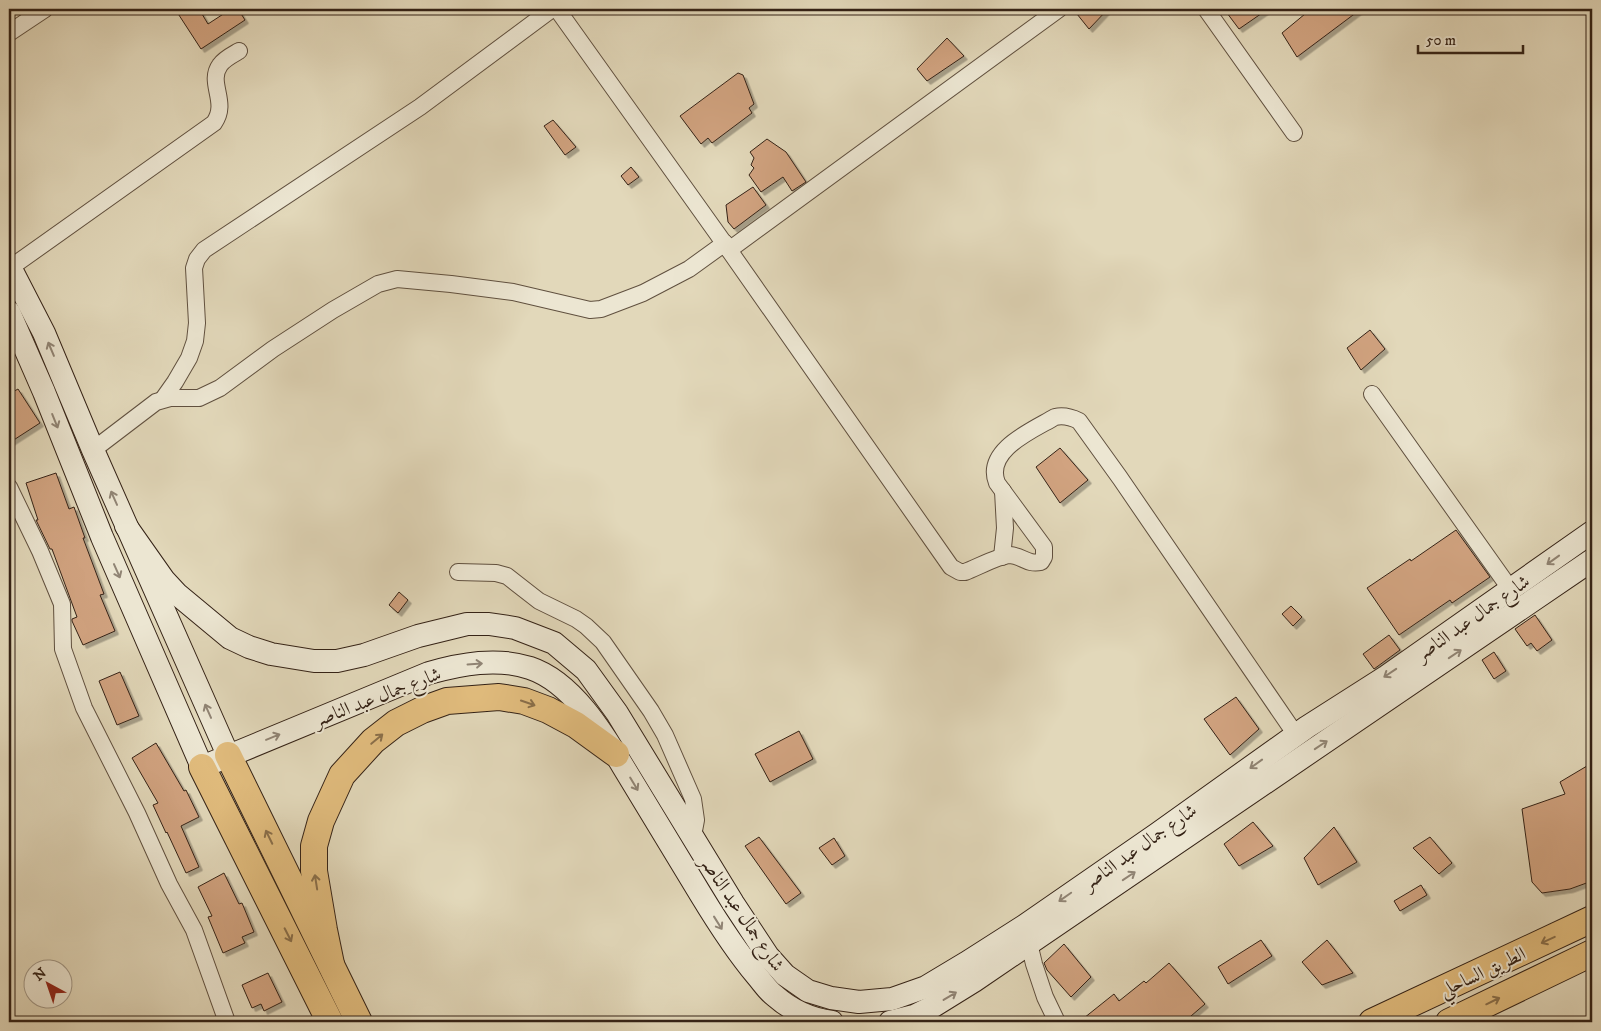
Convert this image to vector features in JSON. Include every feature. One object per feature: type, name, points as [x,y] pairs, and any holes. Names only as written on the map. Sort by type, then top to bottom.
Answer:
[{"type":"highway","points":[[331,964],[314,871],[314,846],[321,821],[342,775],[373,741],[396,723],[422,710],[447,701],[499,697],[524,701],[548,710],[576,725],[616,754]]},
{"type":"highway","points":[[228,756],[359,1022]]},
{"type":"highway","points":[[202,767],[330,1022]]},
{"type":"highway","name":"الطريق الساحلي","points":[[1372,1022],[1592,919]]},
{"type":"highway","name":"الطريق الساحلي","points":[[1449,1022],[1592,953]]},
{"type":"main road","points":[[9,267],[44,333],[126,526],[228,756]]},
{"type":"main road","points":[[9,312],[44,392],[102,537],[202,767]]},
{"type":"main road","name":"شارع جمال عبد الناصر","points":[[126,526],[164,580],[177,594],[230,638],[271,654],[314,661],[337,661],[364,655],[418,636],[467,624],[488,624],[515,628],[554,643],[586,670],[617,713],[733,903],[768,956],[785,975],[808,991],[831,998],[859,1002],[892,999],[926,987],[966,963],[1027,935],[1592,560]]},
{"type":"main road","name":"شارع جمال عبد الناصر","points":[[890,1022],[914,1016],[974,982],[1027,935],[1157,834],[1296,735],[1386,676],[1592,532]]},
{"type":"main road","name":"شارع جمال عبد الناصر","points":[[202,767],[429,673],[456,666],[479,663],[506,664],[530,668],[546,676],[569,692],[581,706],[616,754],[722,929],[748,966],[773,995],[792,1009],[818,1020],[832,1022]]},
{"type":"street","points":[[9,33],[45,9]]},
{"type":"street","points":[[163,399],[189,358],[195,341],[197,323],[194,268],[197,259],[204,250],[420,106],[552,9]]},
{"type":"street","points":[[557,9],[727,246],[951,567],[964,572],[1012,555],[1028,562],[1041,562],[1044,552],[1041,543],[995,478],[995,468],[1002,453],[1015,440],[1055,417],[1068,416],[1079,421],[1126,486],[1296,735]]},
{"type":"street","points":[[93,450],[156,402],[163,399],[199,398],[220,388],[293,335],[378,284],[397,279],[451,284],[513,292],[590,310],[601,309],[643,293],[689,269],[727,246],[1059,9]]},
{"type":"street","points":[[1206,9],[1294,133]]},
{"type":"street","points":[[9,267],[214,123],[220,110],[215,79],[217,71],[221,63],[239,51]]},
{"type":"street","points":[[1372,394],[1511,590]]},
{"type":"street","points":[[9,487],[40,551],[62,604],[63,649],[84,708],[137,813],[169,884],[194,930],[227,1022]]},
{"type":"street","points":[[1002,557],[1004,538],[1003,491]]},
{"type":"street","points":[[458,572],[496,573],[507,576],[539,601],[576,619],[603,642],[652,711],[665,735],[693,799],[696,820],[693,836]]},
{"type":"street","points":[[1027,935],[1044,997],[1057,1022]]},
{"type":"building","points":[[175,9],[199,9],[208,24],[231,9],[238,9],[245,20],[201,49]]},
{"type":"building","points":[[1073,9],[1108,9],[1089,29]]},
{"type":"building","points":[[1224,9],[1268,9],[1239,29]]},
{"type":"building","points":[[1311,9],[1361,9],[1297,57],[1282,33]]},
{"type":"building","points":[[947,38],[964,56],[927,81],[917,69]]},
{"type":"building","points":[[738,73],[743,75],[754,104],[749,108],[752,113],[712,143],[708,138],[701,144],[680,116]]},
{"type":"building","points":[[553,120],[576,147],[565,155],[544,126]]},
{"type":"building","points":[[767,139],[786,152],[806,182],[792,191],[783,177],[761,192],[749,175],[754,168],[751,165],[754,158],[750,152]]},
{"type":"building","points":[[631,167],[639,177],[628,185],[621,176]]},
{"type":"building","points":[[753,187],[766,205],[734,229],[728,222],[726,205]]},
{"type":"building","points":[[1370,330],[1385,349],[1361,370],[1347,348]]},
{"type":"building","points":[[18,389],[40,423],[9,443],[9,394]]},
{"type":"building","points":[[1060,448],[1088,480],[1060,503],[1036,467]]},
{"type":"building","points":[[56,473],[69,509],[74,507],[85,538],[83,538],[104,594],[100,595],[115,631],[83,645],[72,621],[72,619],[77,617],[52,549],[50,549],[36,520],[38,520],[26,483]]},
{"type":"building","points":[[1456,530],[1490,577],[1452,603],[1450,600],[1399,635],[1367,588]]},
{"type":"building","points":[[399,592],[408,600],[398,613],[389,605]]},
{"type":"building","points":[[1291,606],[1302,617],[1293,626],[1282,614]]},
{"type":"building","points":[[1535,615],[1552,640],[1537,651],[1531,643],[1527,646],[1515,629]]},
{"type":"building","points":[[1389,635],[1400,650],[1374,669],[1363,654]]},
{"type":"building","points":[[1494,652],[1506,671],[1494,679],[1482,660]]},
{"type":"building","points":[[120,672],[139,716],[117,725],[99,681]]},
{"type":"building","points":[[1236,697],[1259,729],[1230,755],[1204,719]]},
{"type":"building","points":[[799,731],[813,759],[770,782],[755,754]]},
{"type":"building","points":[[156,743],[184,791],[186,790],[199,817],[181,826],[199,867],[186,873],[153,805],[158,803],[132,758]]},
{"type":"building","points":[[1592,763],[1592,881],[1570,889],[1542,893],[1532,882],[1522,809],[1565,794],[1560,782]]},
{"type":"building","points":[[1253,822],[1273,846],[1239,866],[1224,844]]},
{"type":"building","points":[[1334,827],[1357,862],[1318,885],[1304,858]]},
{"type":"building","points":[[759,837],[801,893],[786,904],[745,846]]},
{"type":"building","points":[[1430,837],[1452,863],[1439,874],[1413,848]]},
{"type":"building","points":[[834,838],[845,856],[832,865],[819,848]]},
{"type":"building","points":[[224,873],[239,904],[242,903],[254,932],[242,937],[245,943],[223,953],[208,917],[212,916],[198,887]]},
{"type":"building","points":[[1421,885],[1427,895],[1400,911],[1394,901]]},
{"type":"building","points":[[1261,940],[1272,956],[1228,984],[1218,967]]},
{"type":"building","points":[[1327,940],[1353,973],[1322,985],[1302,962]]},
{"type":"building","points":[[1064,944],[1091,977],[1071,997],[1047,970],[1044,963]]},
{"type":"building","points":[[1169,963],[1205,1004],[1184,1022],[1079,1022],[1114,994],[1119,1001],[1144,981],[1146,983]]},
{"type":"building","points":[[268,973],[282,1002],[264,1011],[261,1004],[252,1008],[242,985]]}]
